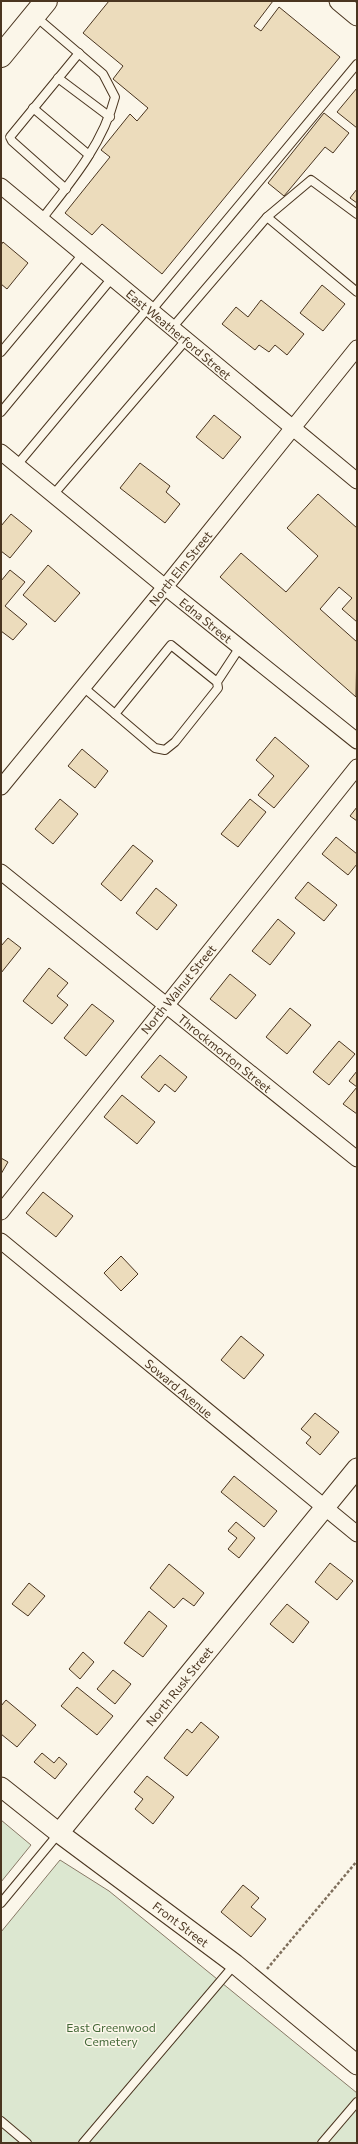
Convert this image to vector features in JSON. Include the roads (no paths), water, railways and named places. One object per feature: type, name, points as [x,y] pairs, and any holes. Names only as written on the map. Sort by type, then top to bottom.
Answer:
[{"type":"main road","points":[[1,56],[40,8]]},
{"type":"street","points":[[339,1],[357,16]]},
{"type":"street","name":"East Weatherford Street","points":[[1,186],[293,429],[357,480]]},
{"type":"street","name":"North Elm Street","points":[[1,787],[165,587],[357,348]]},
{"type":"street","name":"Edna Street","points":[[1,452],[165,587],[357,740]]},
{"type":"street","name":"North Walnut Street","points":[[1,1212],[165,1005],[357,767]]},
{"type":"street","name":"Throckmorton Street","points":[[1,872],[357,1159]]},
{"type":"street","name":"Soward Avenue","points":[[1,1241],[357,1534]]},
{"type":"street","name":"North Rusk Street","points":[[59,1833],[357,1468]]},
{"type":"street","name":"Front Street","points":[[1,1787],[59,1833],[235,1964],[357,2065]]},
{"type":"lane","points":[[40,8],[79,53],[103,74],[115,97],[110,117],[81,169],[41,220]]},
{"type":"lane","points":[[66,189],[12,141],[10,137],[79,53]]},
{"type":"lane","points":[[17,465],[150,310],[357,64]]},
{"type":"lane","points":[[58,78],[110,117]]},
{"type":"lane","points":[[33,108],[89,155]]},
{"type":"lane","points":[[172,328],[267,217],[312,180],[357,214]]},
{"type":"lane","points":[[267,217],[357,292]]},
{"type":"lane","points":[[1,352],[83,254]]},
{"type":"lane","points":[[1,412],[112,278]]},
{"type":"lane","points":[[53,495],[186,340]]},
{"type":"lane","points":[[83,687],[155,748],[165,750],[175,742],[218,688],[217,682],[171,645],[115,714]]},
{"type":"lane","points":[[217,682],[240,647]]},
{"type":"lane","name":"North Rusk Street","points":[[1,1904],[59,1833]]},
{"type":"lane","points":[[83,2143],[235,1964]]},
{"type":"lane","points":[[322,2143],[357,2102]]},
{"type":"lane","points":[[1,2121],[27,2143]]},
{"type":"park label","name":"East Greenwood Cemetery","points":[[111,2034]]}]
